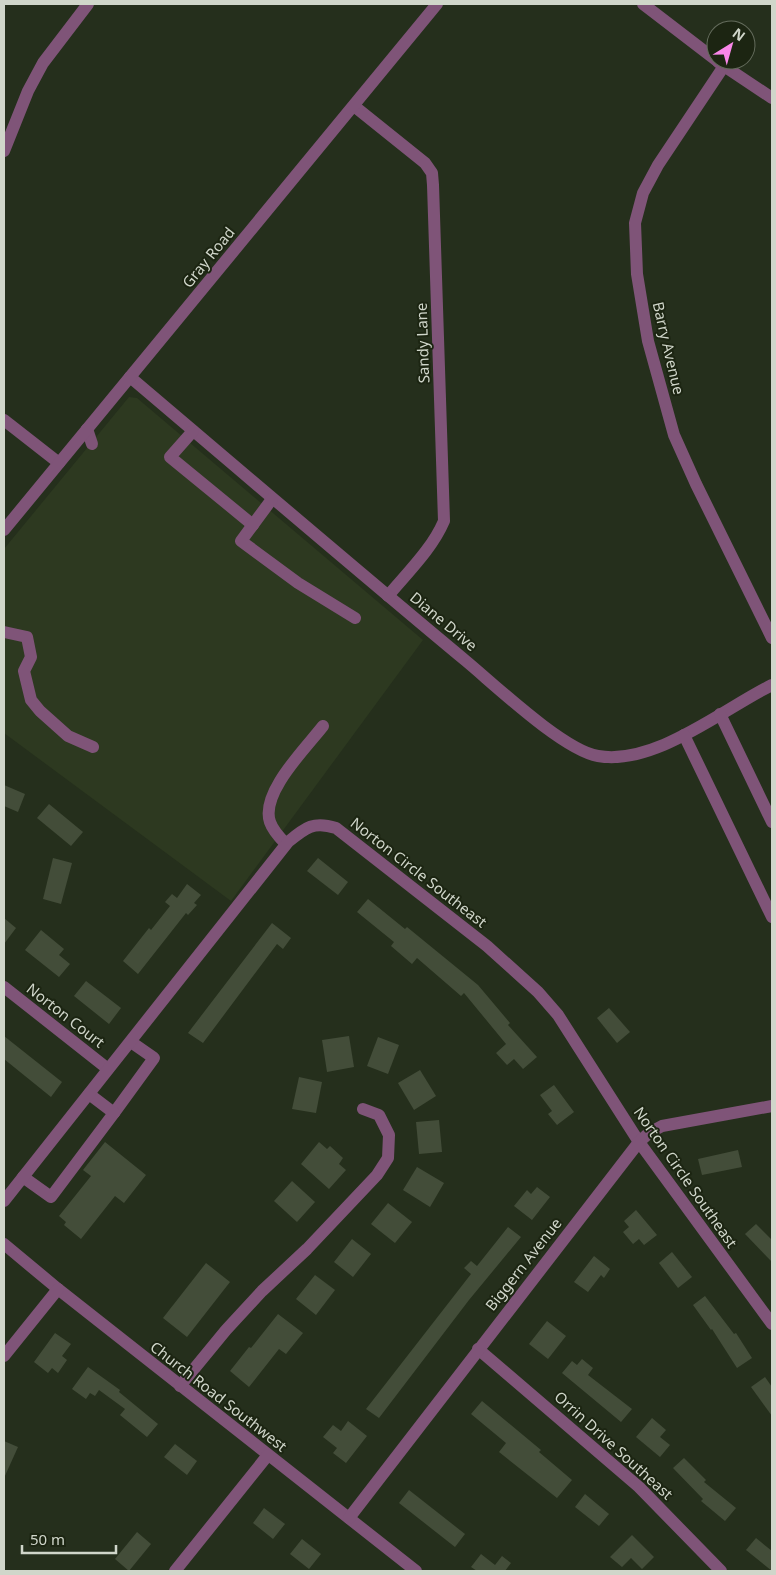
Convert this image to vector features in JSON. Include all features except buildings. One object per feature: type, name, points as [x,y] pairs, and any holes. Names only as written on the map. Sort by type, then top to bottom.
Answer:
[{"type":"street","points":[[4,151],[28,91],[43,63],[88,4]]},
{"type":"street","name":"Gray Road","points":[[4,530],[437,4]]},
{"type":"street","points":[[644,4],[706,52]]},
{"type":"street","name":"Barry Avenue","points":[[714,70],[643,193],[635,223],[637,274],[648,341],[674,435],[772,638]]},
{"type":"street","points":[[731,70],[772,98]]},
{"type":"street","name":"Sandy Lane","points":[[354,106],[425,163],[432,173],[433,185],[445,505],[444,521],[439,533],[429,547],[388,596]]},
{"type":"street","name":"Diane Drive","points":[[130,377],[388,596],[536,719],[575,747],[598,756],[626,756],[656,749],[772,685]]},
{"type":"street","points":[[4,420],[59,463]]},
{"type":"street","points":[[87,429],[92,444]]},
{"type":"street","points":[[193,431],[170,457],[253,525]]},
{"type":"street","points":[[272,499],[241,541],[298,583],[355,618]]},
{"type":"street","points":[[4,632],[27,637],[31,657],[24,671],[31,700],[40,711],[68,736],[93,747]]},
{"type":"street","points":[[720,714],[772,822]]},
{"type":"street","points":[[286,844],[275,832],[270,822],[268,809],[284,775],[323,726]]},
{"type":"street","points":[[684,735],[772,917]]},
{"type":"street","name":"Norton Circle Southeast","points":[[4,1201],[286,844],[299,832],[315,824],[325,824],[336,828],[509,964],[538,992],[558,1015],[639,1142],[772,1324]]},
{"type":"street","name":"Norton Court","points":[[4,987],[108,1069]]},
{"type":"street","points":[[22,1177],[51,1197],[154,1058],[131,1042]]},
{"type":"street","points":[[88,1094],[114,1113]]},
{"type":"street","name":"Biggern Avenue","points":[[349,1518],[639,1142],[662,1126],[772,1106]]},
{"type":"street","points":[[180,1386],[226,1330],[307,1249],[376,1175],[388,1158],[389,1135],[379,1114],[363,1109]]},
{"type":"street","name":"Church Road Southwest","points":[[4,1244],[180,1386],[416,1571]]},
{"type":"street","points":[[4,1356],[58,1289]]},
{"type":"street","name":"Orrin Drive Southeast","points":[[478,1349],[639,1486],[721,1571]]},
{"type":"street","points":[[175,1571],[268,1455]]},
{"type":"shaded area","points":[[129,397],[137,398],[423,640],[231,901],[4,733],[4,549]]}]
